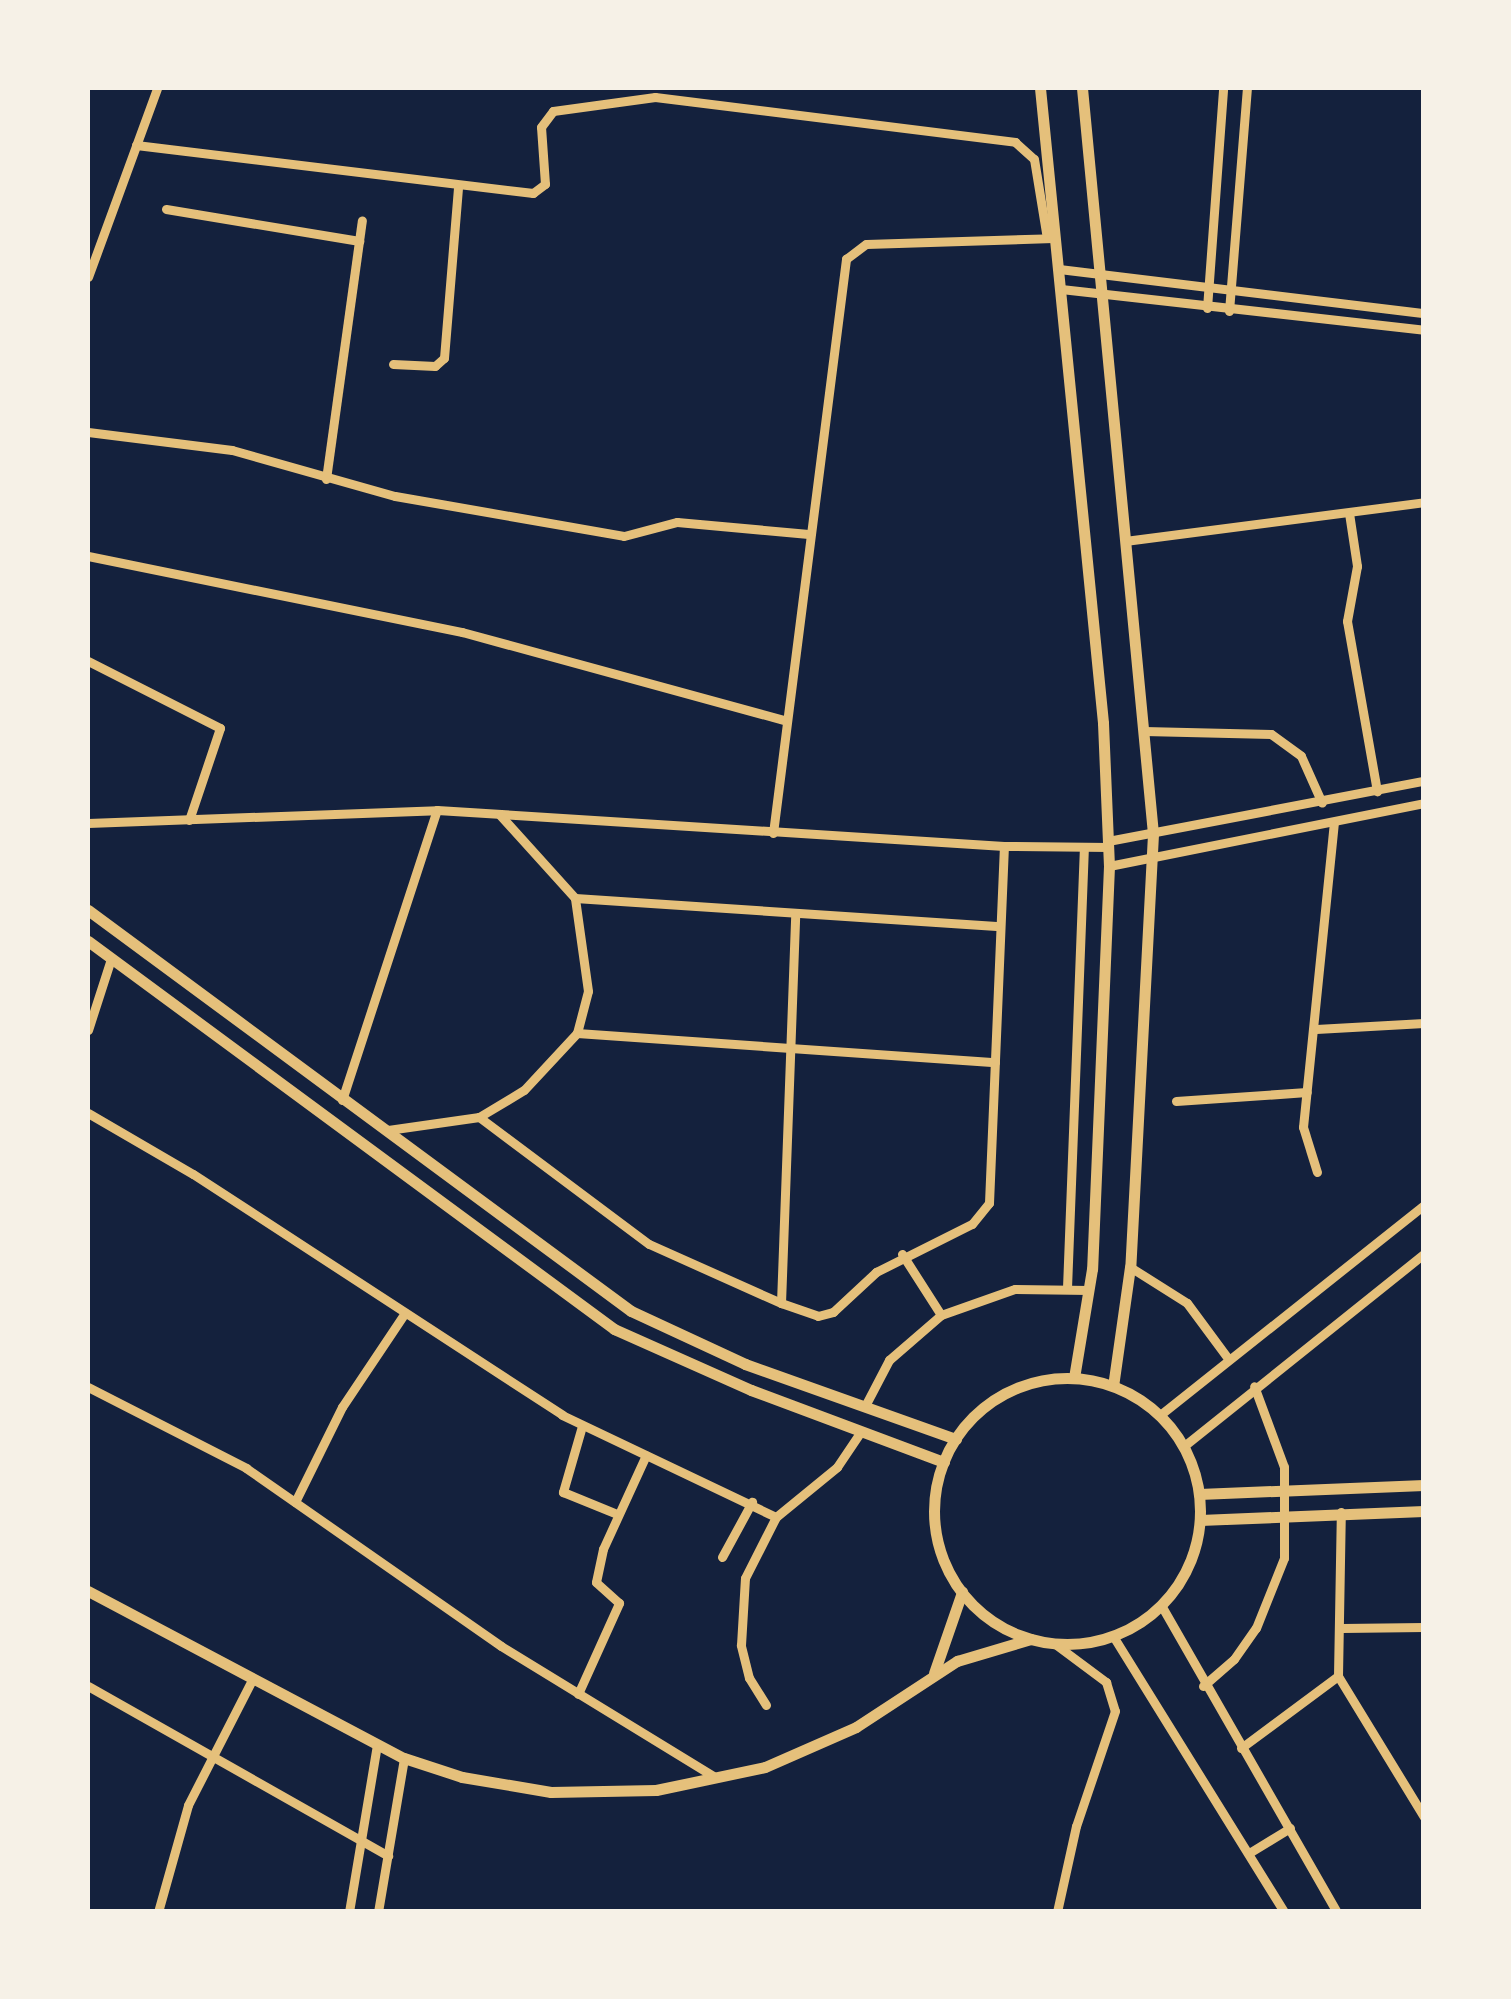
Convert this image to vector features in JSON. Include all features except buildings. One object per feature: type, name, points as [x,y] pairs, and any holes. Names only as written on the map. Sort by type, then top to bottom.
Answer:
[{"type":"street","points":[[88,277],[158,88]]},
{"type":"street","points":[[1040,88],[1051,238]]},
{"type":"street","points":[[1082,88],[1153,834],[1130,1267],[1114,1386]]},
{"type":"street","points":[[1207,308],[1223,88]]},
{"type":"street","points":[[1228,311],[1247,88]]},
{"type":"street","points":[[136,145],[533,193],[545,184],[542,127],[553,111],[655,97],[1015,142],[1034,159],[1059,269],[1103,723],[1109,866],[1088,1290],[1074,1378]]},
{"type":"street","points":[[393,364],[435,366],[444,358],[458,186]]},
{"type":"street","points":[[166,209],[359,241]]},
{"type":"street","points":[[326,479],[362,220]]},
{"type":"street","points":[[773,833],[784,720],[846,258],[866,244],[1051,238]]},
{"type":"street","points":[[1059,269],[1229,294],[1424,313]]},
{"type":"street","points":[[1061,289],[1228,311],[1424,330]]},
{"type":"street","points":[[88,432],[232,450],[326,479],[624,536],[677,522],[808,534]]},
{"type":"street","points":[[1125,541],[1424,502]]},
{"type":"street","points":[[1349,513],[1357,566],[1347,621],[1377,791]]},
{"type":"street","points":[[88,556],[462,632],[784,720]]},
{"type":"street","points":[[88,661],[220,728],[189,820]]},
{"type":"street","points":[[1144,731],[1271,734],[1301,756],[1322,803]]},
{"type":"street","points":[[88,823],[437,810],[773,833],[1084,847],[1424,781]]},
{"type":"street","points":[[1109,866],[1424,804]]},
{"type":"street","points":[[342,1100],[437,810]]},
{"type":"street","points":[[385,1131],[479,1117],[524,1090],[577,1034],[588,991],[575,898],[500,815]]},
{"type":"street","points":[[1317,1172],[1303,1139],[1334,823]]},
{"type":"street","points":[[479,1117],[649,1244],[781,1303],[824,1316],[902,1254],[985,1212],[1004,846]]},
{"type":"street","points":[[1066,1288],[1084,847]]},
{"type":"street","points":[[575,898],[1000,926]]},
{"type":"street","points":[[88,910],[630,1311],[745,1364],[956,1438]]},
{"type":"street","points":[[781,1303],[795,912]]},
{"type":"street","points":[[88,941],[614,1329],[860,1434],[944,1462]]},
{"type":"street","points":[[88,1030],[112,959]]},
{"type":"street","points":[[1316,1029],[1424,1023]]},
{"type":"street","points":[[577,1034],[995,1062]]},
{"type":"street","points":[[1176,1101],[1307,1092]]},
{"type":"street","points":[[88,1113],[582,1426],[752,1502],[776,1517]]},
{"type":"street","points":[[1160,1415],[1227,1357],[1424,1205]]},
{"type":"street","points":[[902,1254],[941,1315]]},
{"type":"street","points":[[1184,1446],[1254,1386],[1424,1254]]},
{"type":"street","points":[[1130,1267],[1187,1303],[1227,1357]]},
{"type":"street","points":[[865,1406],[889,1360],[941,1315],[1014,1289],[1088,1290]]},
{"type":"street","points":[[295,1502],[342,1406],[405,1313]]},
{"type":"street","points":[[1074,1378],[1114,1386],[1160,1415],[1184,1446],[1199,1494],[1200,1520],[1183,1575],[1161,1605],[1113,1636],[1055,1644],[1031,1640],[993,1622],[962,1592],[936,1532],[944,1462],[956,1438],[974,1417],[1020,1387],[1074,1378]]},
{"type":"street","points":[[1203,1686],[1256,1628],[1284,1558],[1288,1494],[1277,1442],[1254,1386]]},
{"type":"street","points":[[88,1387],[246,1468],[578,1694],[718,1780]]},
{"type":"street","points":[[582,1426],[562,1492],[617,1514]]},
{"type":"street","points":[[766,1705],[748,1678],[740,1611],[752,1562],[776,1517],[837,1467],[860,1434]]},
{"type":"street","points":[[578,1694],[619,1603],[596,1582],[617,1514],[646,1455]]},
{"type":"street","points":[[1199,1494],[1288,1494],[1424,1485]]},
{"type":"street","points":[[722,1556],[752,1502]]},
{"type":"street","points":[[1200,1520],[1288,1520],[1341,1512],[1424,1511]]},
{"type":"street","points":[[1341,1512],[1342,1628],[1338,1676],[1424,1817]]},
{"type":"street","points":[[88,1591],[404,1758],[476,1781],[551,1792],[619,1793],[718,1780],[827,1742],[934,1673],[980,1651],[1031,1640]]},
{"type":"street","points":[[934,1673],[962,1592]]},
{"type":"street","points":[[1161,1605],[1203,1686],[1337,1912]]},
{"type":"street","points":[[1342,1628],[1424,1626]]},
{"type":"street","points":[[1113,1636],[1284,1912]]},
{"type":"street","points":[[1055,1644],[1106,1682],[1115,1711],[1076,1826],[1057,1912]]},
{"type":"street","points":[[1241,1748],[1338,1676]]},
{"type":"street","points":[[158,1912],[178,1834],[212,1753],[252,1680]]},
{"type":"street","points":[[88,1686],[388,1856]]},
{"type":"street","points":[[350,1912],[377,1744]]},
{"type":"street","points":[[378,1912],[404,1758]]},
{"type":"street","points":[[1249,1853],[1290,1828]]}]
